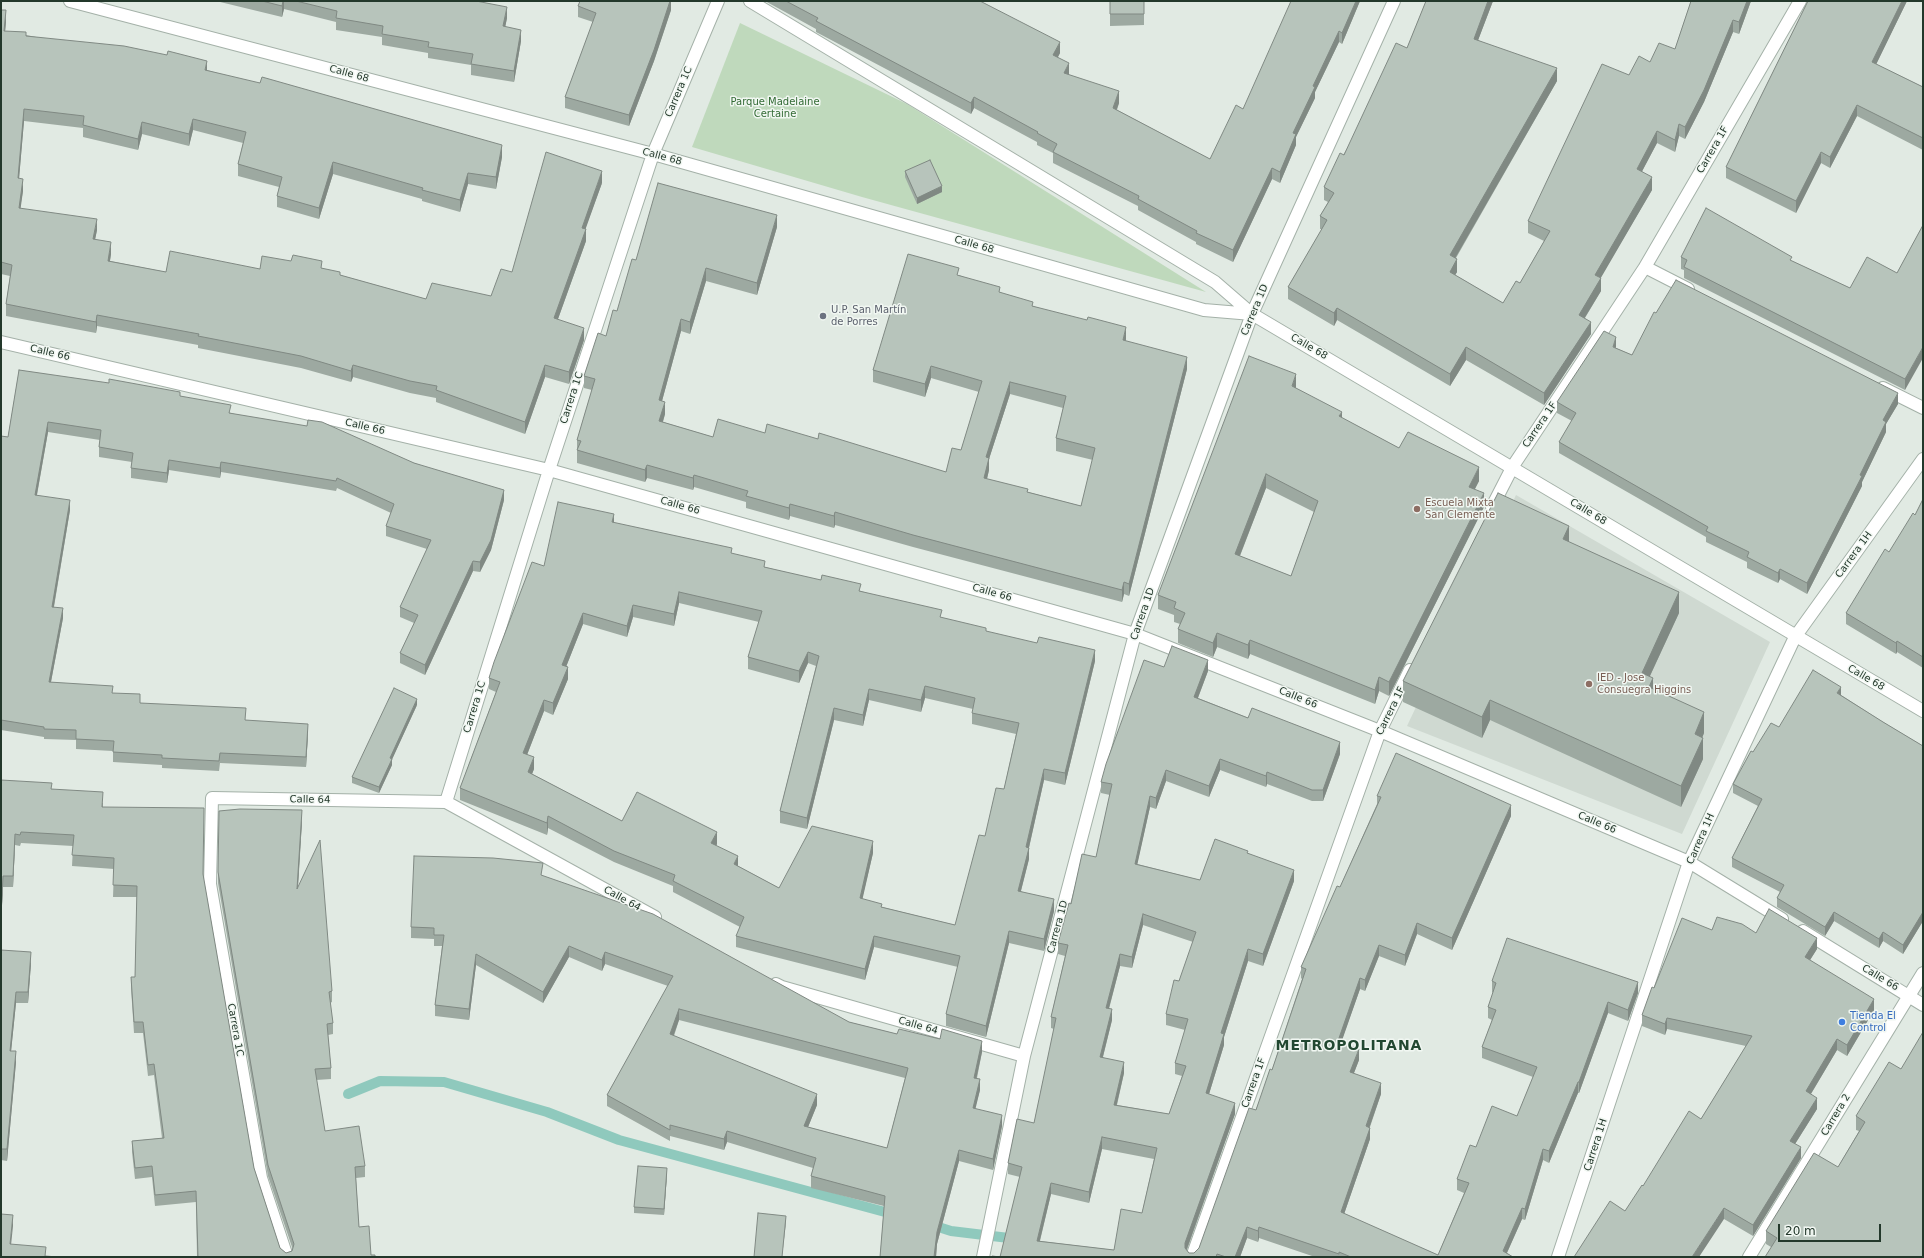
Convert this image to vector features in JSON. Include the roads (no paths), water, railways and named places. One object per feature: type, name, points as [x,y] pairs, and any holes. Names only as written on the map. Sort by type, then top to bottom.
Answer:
[{"type":"street","name":"Calle 68","points":[[70,1],[653,154],[1204,310],[1252,314]]},
{"type":"street","name":"Carrera 1C","points":[[446,802],[549,470],[653,154],[718,1]]},
{"type":"street","name":"Calle 68","points":[[750,1],[1215,282],[1252,314],[1513,466],[1795,636],[1923,711]]},
{"type":"street","name":"Carrera 1D","points":[[983,1257],[1024,1056],[1135,634],[1252,314],[1394,1]]},
{"type":"street","name":"Carrera 1F","points":[[1488,516],[1513,466],[1645,267],[1800,1]]},
{"type":"street","points":[[1645,267],[1702,296]]},
{"type":"street","name":"Calle 66","points":[[1,342],[549,470],[1135,634],[1380,731],[1689,862],[1923,1005]]},
{"type":"street","points":[[1873,383],[1923,408]]},
{"type":"street","name":"Carrera 1H","points":[[1558,1257],[1689,862],[1795,636],[1923,459]]},
{"type":"street","name":"Carrera 1F","points":[[1192,1257],[1380,731],[1416,659]]},
{"type":"street","name":"Carrera 1C","points":[[212,798],[210,884],[261,1178],[287,1257]]},
{"type":"street","name":"Calle 64","points":[[212,798],[446,802],[663,921]]},
{"type":"street","name":"Carrera 2","points":[[1749,1257],[1923,973]]},
{"type":"street","name":"Calle 64","points":[[768,979],[782,987],[1024,1056]]},
{"type":"waterway","points":[[348,1094],[380,1081],[444,1082],[547,1112],[619,1140],[896,1215]]},
{"type":"waterway","points":[[929,1224],[951,1231],[1017,1239]]},
{"type":"place","name":"U.P. San Martín de Porres","points":[[823,316]]},
{"type":"place","name":"Escuela Mixta San Clemente","points":[[1417,509]]},
{"type":"place","name":"IED - Jose Consuegra Higgins","points":[[1589,684]]},
{"type":"place","name":"Tienda El Control","points":[[1842,1022]]},
{"type":"district","name":"METROPOLITANA","points":[[1349,1046]]},
{"type":"park label","name":"Parque Madelaine Certaine","points":[[775,108]]}]
